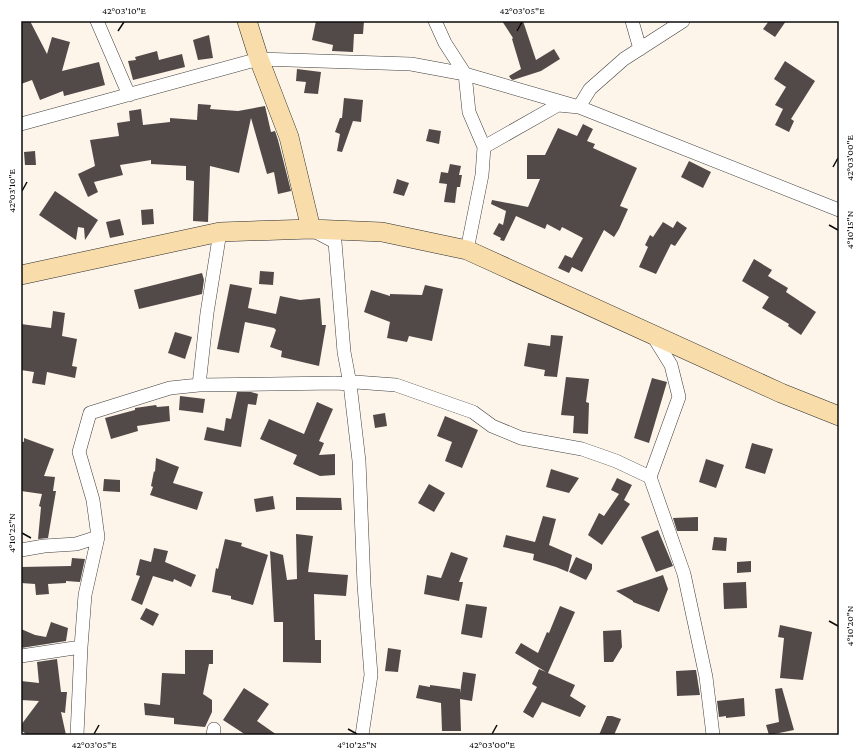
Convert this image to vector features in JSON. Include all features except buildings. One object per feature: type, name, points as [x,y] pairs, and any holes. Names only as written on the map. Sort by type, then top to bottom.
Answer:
[{"type":"street","points":[[98,21],[129,95]]},
{"type":"street","points":[[247,21],[289,137],[311,229],[335,242],[344,352],[350,384],[359,461],[364,586],[371,675],[362,735]]},
{"type":"street","points":[[435,21],[445,43],[465,74],[469,112],[484,147],[482,175],[467,250]]},
{"type":"street","points":[[632,21],[640,49]]},
{"type":"street","points":[[579,108],[590,89],[624,59],[683,21]]},
{"type":"street","points":[[21,124],[260,59],[411,64],[465,74],[579,108],[839,210]]},
{"type":"street","points":[[484,147],[558,105],[579,108]]},
{"type":"street","points":[[21,275],[220,232],[311,229],[382,232],[467,250],[653,336],[781,393],[839,416]]},
{"type":"street","points":[[199,385],[207,313],[220,232]]},
{"type":"street","points":[[653,336],[672,366],[679,396],[650,477],[684,574],[706,677],[713,735]]},
{"type":"street","points":[[77,735],[85,595],[98,537],[93,500],[79,452],[90,413],[170,388],[199,385],[350,384],[355,382],[396,385],[473,412],[492,426],[521,438],[582,449],[616,461],[650,477]]},
{"type":"street","points":[[21,550],[44,546],[76,544],[98,537]]},
{"type":"street","points":[[21,656],[81,647]]}]
